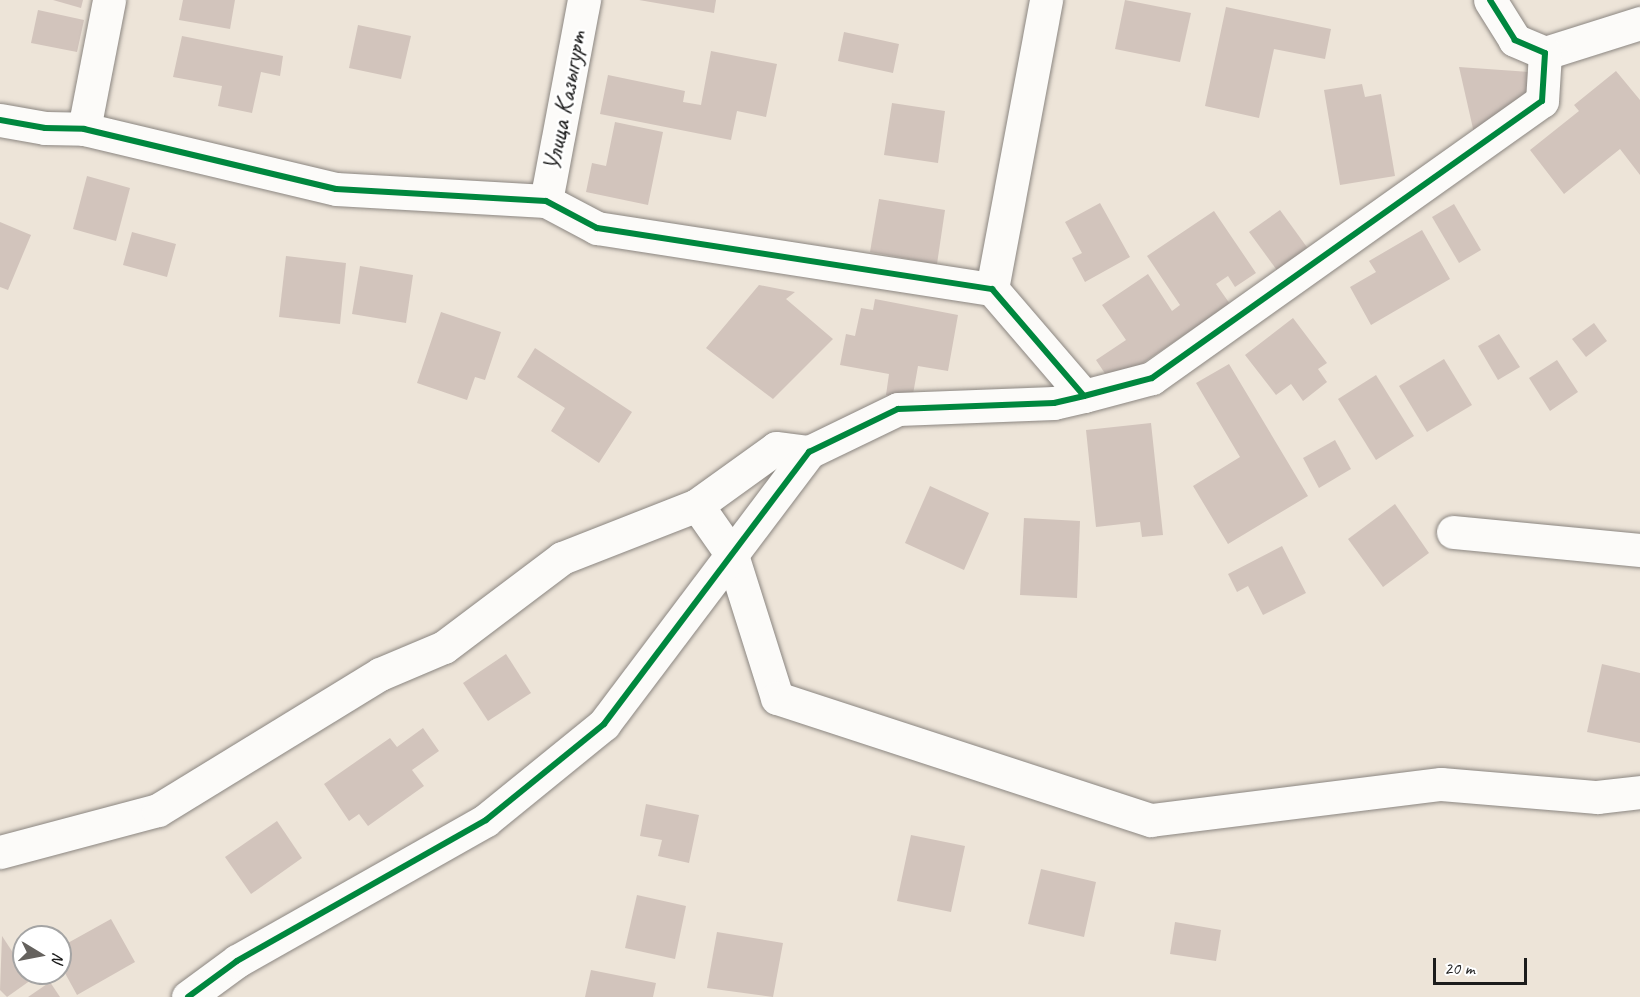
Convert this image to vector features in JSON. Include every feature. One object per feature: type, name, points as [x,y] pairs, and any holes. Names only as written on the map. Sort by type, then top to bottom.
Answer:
[{"type":"street","points":[[84,129],[109,0]]},
{"type":"street","name":"Улица Казыгурт","points":[[546,201],[584,0]]},
{"type":"street","points":[[992,290],[1046,0]]},
{"type":"street","points":[[1490,0],[1515,40],[1545,53],[1640,23]]},
{"type":"street","points":[[188,997],[237,961],[486,820],[604,724],[809,452],[898,409],[1054,403],[1152,378],[1542,101],[1545,53]]},
{"type":"street","points":[[0,120],[45,128],[84,129],[336,189],[546,201],[597,228],[992,290],[1084,396]]},
{"type":"street","points":[[0,852],[158,810],[380,674],[444,647],[562,558],[697,505],[776,448],[809,452]]},
{"type":"street","points":[[697,505],[732,555],[777,698],[1151,820],[1441,784],[1597,797],[1640,792]]},
{"type":"street","points":[[1453,532],[1640,550]]},
{"type":"building","points":[[53,0],[83,0],[81,8]]},
{"type":"building","points":[[183,0],[235,0],[230,29],[179,20]]},
{"type":"building","points":[[639,0],[716,0],[714,13]]},
{"type":"building","points":[[1125,0],[1191,13],[1180,62],[1115,49]]},
{"type":"building","points":[[1226,7],[1331,29],[1325,59],[1274,49],[1259,118],[1205,106]]},
{"type":"building","points":[[38,10],[84,20],[77,52],[31,43]]},
{"type":"building","points":[[358,25],[411,36],[401,79],[349,68]]},
{"type":"building","points":[[844,32],[899,44],[893,73],[838,61]]},
{"type":"building","points":[[182,36],[283,56],[280,76],[261,72],[252,113],[218,106],[222,86],[173,77]]},
{"type":"building","points":[[711,51],[777,64],[766,117],[737,111],[731,140],[600,114],[608,75],[685,91],[683,102],[701,105]]},
{"type":"building","points":[[1459,67],[1529,72],[1530,96],[1474,133]]},
{"type":"building","points":[[1616,71],[1640,100],[1640,175],[1620,149],[1564,194],[1530,150],[1579,111],[1574,105]]},
{"type":"building","points":[[1362,84],[1365,97],[1381,94],[1395,176],[1340,185],[1324,90]]},
{"type":"building","points":[[892,103],[945,111],[938,163],[884,155]]},
{"type":"building","points":[[615,122],[663,132],[648,205],[586,192],[592,163],[606,166]]},
{"type":"building","points":[[87,176],[130,188],[116,241],[73,229]]},
{"type":"building","points":[[879,199],[945,210],[937,264],[870,252]]},
{"type":"building","points":[[1100,203],[1130,257],[1085,282],[1072,258],[1082,253],[1065,222]]},
{"type":"building","points":[[1454,204],[1481,250],[1459,263],[1432,217]]},
{"type":"building","points":[[1280,210],[1309,250],[1279,273],[1249,232]]},
{"type":"building","points":[[1214,211],[1256,273],[1235,287],[1228,276],[1216,284],[1230,304],[1112,384],[1096,360],[1126,340],[1102,305],[1148,274],[1172,311],[1180,305],[1147,256]]},
{"type":"building","points":[[0,222],[31,235],[8,290],[0,287]]},
{"type":"building","points":[[1422,230],[1450,279],[1371,325],[1350,287],[1376,272],[1369,261]]},
{"type":"building","points":[[132,232],[176,244],[167,277],[123,265]]},
{"type":"building","points":[[286,256],[346,263],[340,324],[279,317]]},
{"type":"building","points":[[360,266],[413,275],[406,323],[352,314]]},
{"type":"building","points":[[759,285],[795,292],[786,299],[833,339],[773,399],[706,348]]},
{"type":"building","points":[[875,299],[958,315],[948,371],[918,366],[912,400],[886,395],[889,374],[840,365],[846,334],[855,336],[861,308],[873,310]]},
{"type":"building","points":[[441,312],[501,332],[485,380],[475,377],[467,400],[417,383]]},
{"type":"building","points":[[1293,318],[1327,363],[1318,369],[1327,382],[1303,401],[1291,384],[1276,395],[1245,355]]},
{"type":"building","points":[[1594,323],[1607,341],[1586,357],[1572,339]]},
{"type":"building","points":[[1499,334],[1520,367],[1498,380],[1478,346]]},
{"type":"building","points":[[535,348],[632,412],[599,463],[551,431],[565,408],[517,377]]},
{"type":"building","points":[[1444,359],[1472,405],[1427,432],[1399,386]]},
{"type":"building","points":[[1557,360],[1578,392],[1550,411],[1529,378]]},
{"type":"building","points":[[1229,364],[1308,496],[1228,544],[1193,486],[1240,457],[1196,383]]},
{"type":"building","points":[[1376,375],[1414,436],[1376,460],[1338,399]]},
{"type":"building","points":[[1151,423],[1163,535],[1142,537],[1140,522],[1096,527],[1086,430]]},
{"type":"building","points":[[1335,440],[1351,469],[1319,488],[1303,458]]},
{"type":"building","points":[[930,486],[989,513],[964,570],[905,543]]},
{"type":"building","points":[[1395,504],[1429,553],[1383,587],[1348,539]]},
{"type":"building","points":[[1024,518],[1080,521],[1077,598],[1020,595]]},
{"type":"building","points":[[1282,546],[1306,593],[1263,615],[1248,586],[1237,592],[1228,574]]},
{"type":"building","points":[[506,654],[531,693],[488,721],[463,683]]},
{"type":"building","points":[[1602,664],[1640,673],[1640,743],[1587,732]]},
{"type":"building","points":[[423,728],[439,751],[412,770],[424,786],[368,826],[359,814],[349,821],[324,784],[390,738],[397,747]]},
{"type":"building","points":[[646,804],[699,815],[689,863],[658,856],[662,840],[640,836]]},
{"type":"building","points":[[277,821],[302,858],[251,894],[225,857]]},
{"type":"building","points":[[911,835],[965,846],[951,912],[897,901]]},
{"type":"building","points":[[1041,869],[1096,882],[1084,937],[1028,924]]},
{"type":"building","points":[[637,895],[686,906],[675,959],[625,948]]},
{"type":"building","points":[[111,919],[135,962],[77,995],[72,985],[72,941]]},
{"type":"building","points":[[1175,922],[1221,930],[1216,961],[1170,954]]},
{"type":"building","points":[[717,932],[783,943],[773,997],[707,988]]},
{"type":"building","points":[[2,936],[12,951],[12,985],[24,985],[7,997],[0,990]]},
{"type":"building","points":[[591,970],[656,983],[653,997],[585,997]]},
{"type":"building","points":[[46,985],[52,985],[60,997],[28,997]]},
{"type":"cycle path","points":[[0,120],[45,128],[84,129],[336,189],[546,201],[597,228],[992,289],[1084,396],[1152,378],[1542,101],[1545,53],[1515,40],[1490,0]]},
{"type":"cycle path","points":[[188,997],[237,961],[486,820],[604,724],[809,452],[898,409],[1054,403],[1084,396]]}]
